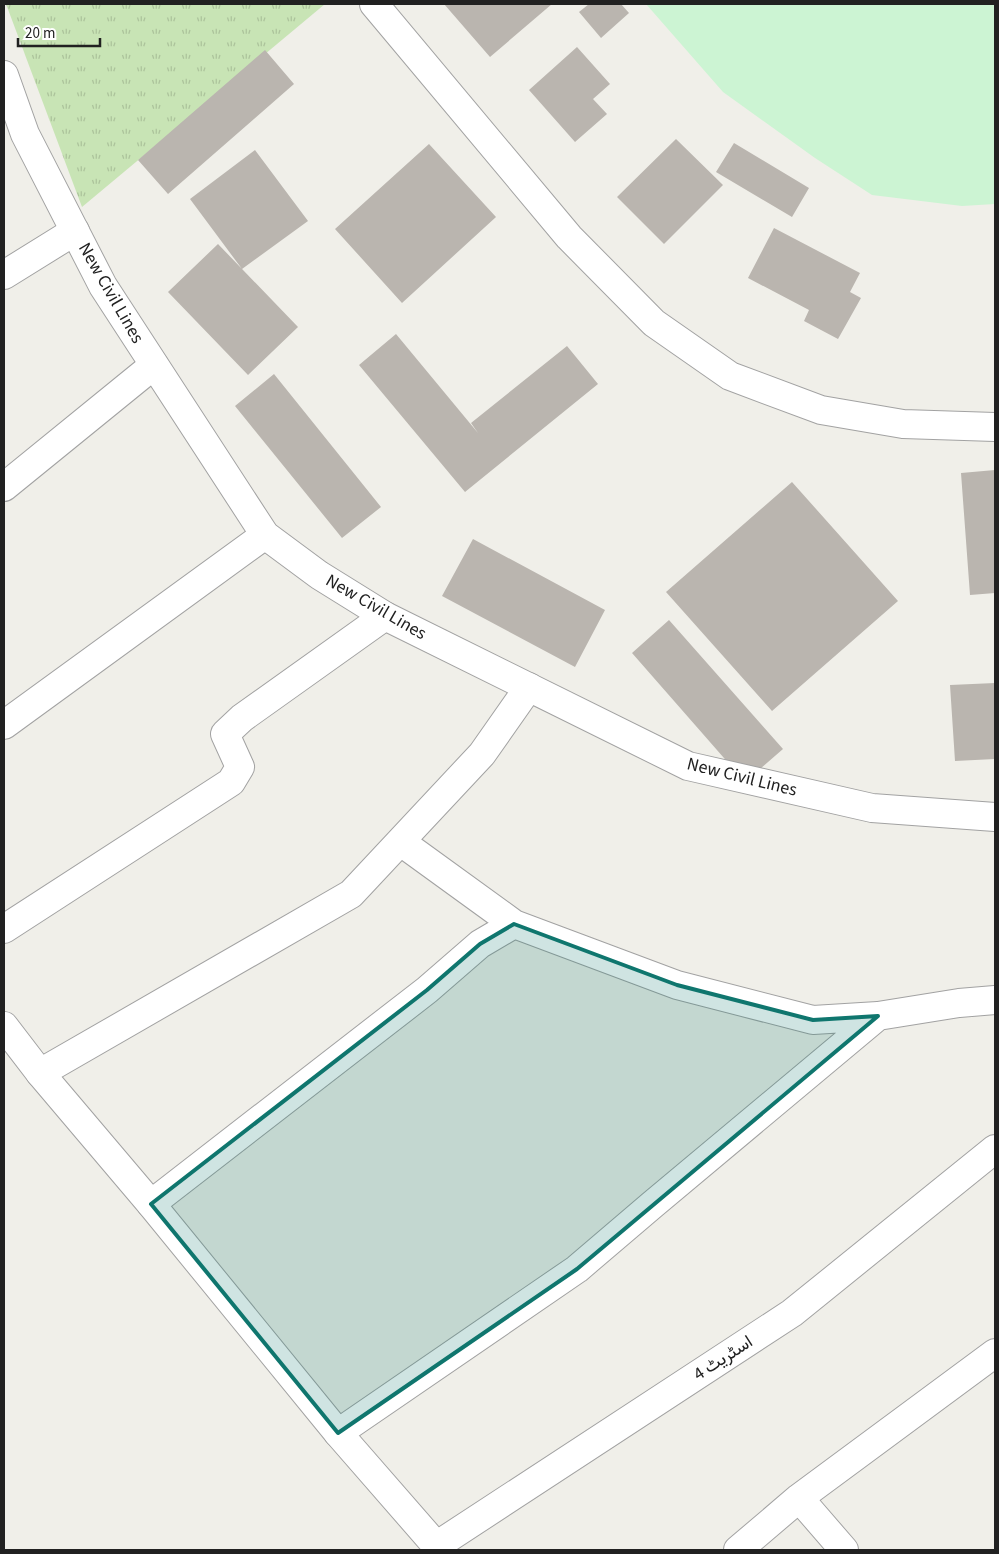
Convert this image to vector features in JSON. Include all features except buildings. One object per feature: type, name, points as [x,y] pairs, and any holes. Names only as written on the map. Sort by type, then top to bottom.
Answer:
[{"type":"street","points":[[374,4],[569,237],[654,323],[730,376],[821,410],[903,424],[995,427]]},
{"type":"street","name":"New Civil Lines","points":[[4,75],[25,134],[103,286],[265,535],[319,575],[385,616],[688,766],[872,808],[995,817]]},
{"type":"street","points":[[4,275],[75,231]]},
{"type":"street","points":[[4,487],[154,365]]},
{"type":"street","points":[[4,725],[265,535]]},
{"type":"street","points":[[4,929],[231,782],[240,767],[225,734],[242,718],[385,616]]},
{"type":"street","points":[[40,1073],[351,894],[482,754],[529,686]]},
{"type":"street","points":[[401,842],[514,924],[677,985],[812,1020],[878,1016],[959,1003],[995,1000]]},
{"type":"street","points":[[151,1204],[427,990],[480,944],[514,924]]},
{"type":"street","points":[[338,1433],[577,1269],[659,1198],[878,1016]]},
{"type":"street","points":[[4,1026],[40,1073],[151,1204],[338,1433],[438,1548]]},
{"type":"street","name":"اسٹریٹ 4","points":[[438,1548],[792,1313],[995,1149]]},
{"type":"street","points":[[738,1550],[799,1498],[995,1353]]},
{"type":"street","points":[[799,1498],[844,1550]]},
{"type":"highlighted area","points":[[514,924],[677,985],[813,1020],[878,1016],[577,1269],[338,1433],[151,1204],[427,990],[480,944]]},
{"type":"green space","points":[[6,4],[325,4],[82,207]]},
{"type":"green space","points":[[646,4],[995,4],[995,204],[962,206],[872,195],[815,158],[723,92]]}]
